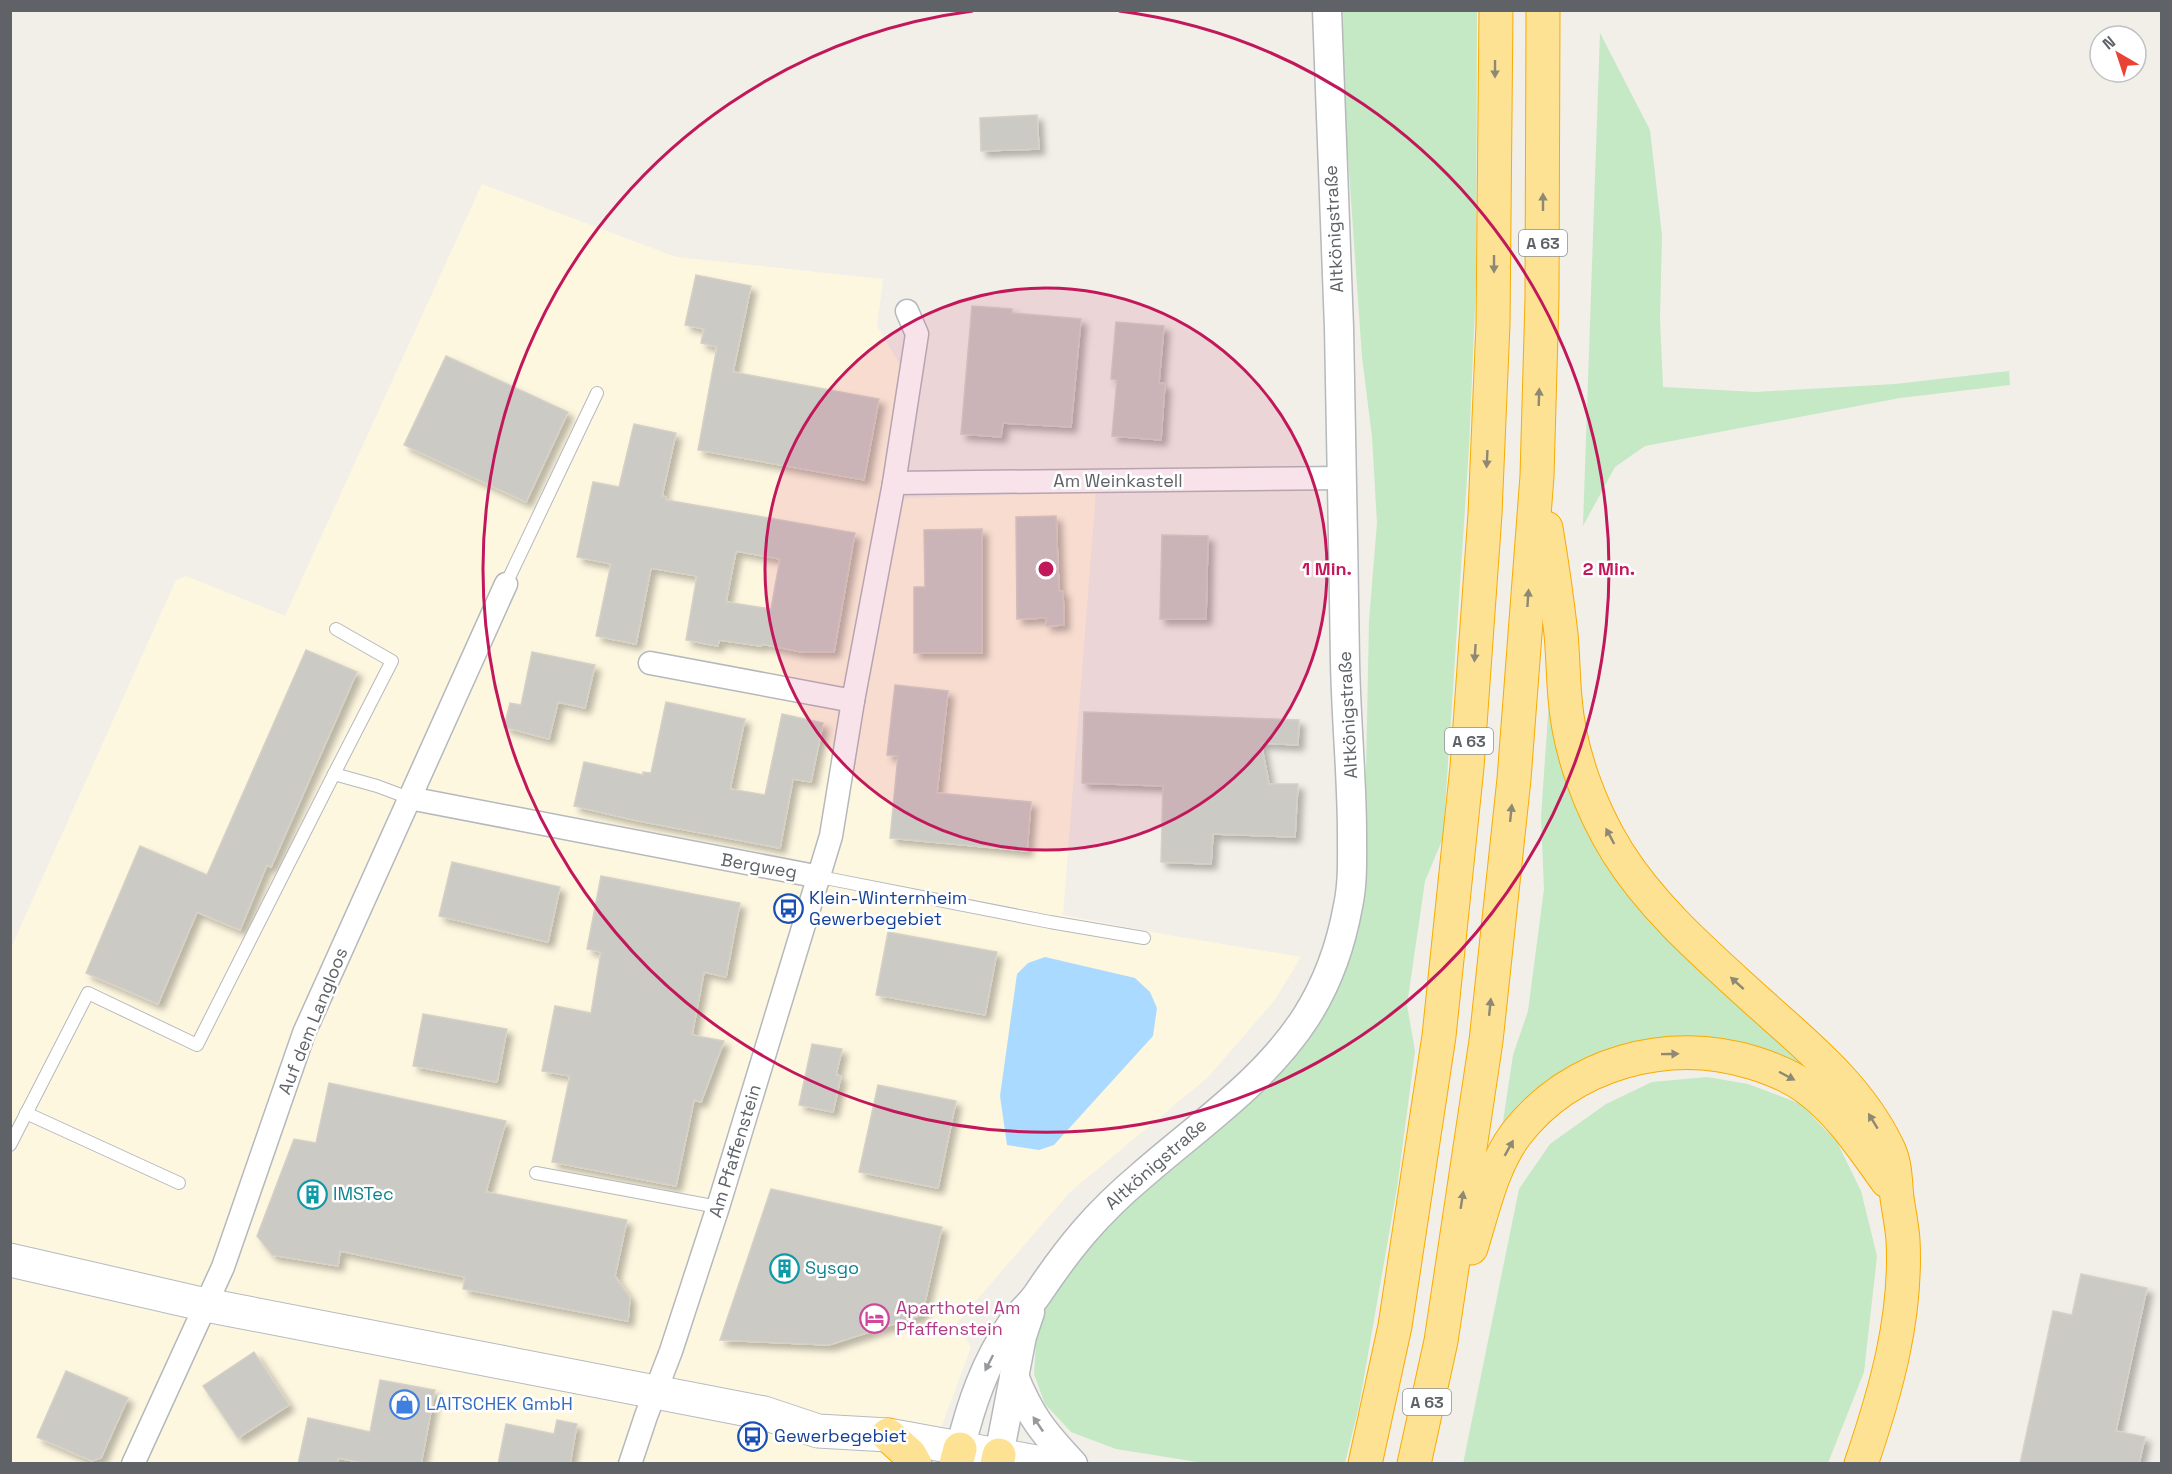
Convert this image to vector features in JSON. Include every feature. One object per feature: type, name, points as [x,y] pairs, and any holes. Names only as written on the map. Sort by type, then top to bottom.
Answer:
[{"type":"highway","name":"A 63","points":[[1365,1464],[1395,1326],[1437,1047],[1467,767],[1485,514],[1493,324],[1496,10]]},
{"type":"highway","name":"A 63","points":[[1414,1464],[1441,1341],[1487,1029],[1514,779],[1537,476],[1542,286],[1543,10]]},
{"type":"highway","points":[[1537,476],[1557,600],[1565,699],[1574,750],[1594,806],[1618,853],[1650,895],[1692,942],[1813,1051],[1848,1087],[1870,1115],[1888,1147],[1896,1168],[1903,1239],[1902,1287],[1896,1347],[1871,1448],[1861,1464]]},
{"type":"highway","points":[[1441,1341],[1495,1173],[1515,1136],[1541,1107],[1563,1090],[1589,1074],[1612,1064],[1636,1057],[1660,1054],[1701,1054],[1732,1056],[1784,1073],[1807,1088],[1832,1110],[1897,1196]]},
{"type":"highway","points":[[888,1435],[910,1455],[915,1464]]},
{"type":"highway","points":[[1850,1464],[1871,1448]]},
{"type":"main road","points":[[10,1260],[206,1305],[764,1413],[818,1431],[888,1435],[958,1456],[1047,1464]]},
{"type":"street","name":"Altkönigstraße","points":[[958,1456],[974,1396],[988,1365],[1014,1320],[1034,1299],[1062,1256],[1084,1230],[1265,1068],[1287,1044],[1307,1015],[1327,977],[1345,922],[1352,868],[1352,790],[1346,694],[1339,325],[1330,145],[1328,10]]},
{"type":"street","points":[[650,663],[853,701],[894,483],[917,334],[907,311]]},
{"type":"street","name":"Am Weinkastell","points":[[894,483],[1342,478]]},
{"type":"street","name":"Auf dem Langloos","points":[[133,1464],[223,1267],[304,1033],[506,584]]},
{"type":"street","name":"Am Pfaffenstein","points":[[630,1464],[671,1352],[718,1207],[820,877],[831,836],[853,701]]},
{"type":"street","name":"Bergweg","points":[[409,798],[820,877]]},
{"type":"street","name":"Altkönigstraße","points":[[998,1460],[1022,1336],[1034,1299]]},
{"type":"street","points":[[1014,1376],[1034,1419],[1073,1464]]},
{"type":"lane","points":[[506,584],[597,393]]},
{"type":"lane","points":[[10,1145],[88,993],[197,1045],[392,661],[336,629]]},
{"type":"lane","points":[[334,774],[409,798]]},
{"type":"lane","name":"Bergweg","points":[[820,877],[1144,938]]},
{"type":"lane","points":[[26,1113],[179,1183]]},
{"type":"lane","points":[[536,1173],[718,1207]]},
{"type":"shaded area","points":[[482,184],[676,257],[883,279],[877,326],[905,373],[883,499],[1096,492],[1063,915],[1301,957],[1274,1001],[1208,1077],[1070,1192],[956,1324],[971,1347],[928,1463],[11,1464],[11,948],[176,580],[186,576],[285,616]]},
{"type":"green space","points":[[1340,11],[1477,11],[1476,282],[1469,448],[1443,838],[1425,881],[1407,1005],[1415,1051],[1397,1188],[1359,1406],[1345,1463],[1210,1464],[1116,1449],[1071,1432],[1045,1404],[1034,1374],[1036,1344],[1046,1303],[1115,1217],[1335,987],[1358,934],[1364,875],[1369,621],[1377,523],[1372,437],[1362,357],[1341,57]]},
{"type":"green space","points":[[1600,33],[1650,130],[1662,235],[1660,319],[1663,387],[1756,392],[1895,384],[2009,371],[2010,385],[1900,398],[1645,446],[1615,467],[1583,526]]},
{"type":"green space","points":[[1549,701],[1552,701],[1589,817],[1833,1083],[1700,1040],[1501,1135],[1513,1055],[1528,1011],[1544,889],[1541,817]]},
{"type":"green space","points":[[1707,1077],[1748,1084],[1801,1104],[1837,1142],[1861,1191],[1877,1256],[1864,1372],[1828,1463],[1463,1464],[1519,1189],[1550,1144],[1606,1104],[1652,1082]]},
{"type":"water","points":[[1045,957],[1135,978],[1150,992],[1157,1008],[1153,1036],[1054,1145],[1039,1150],[1007,1145],[1000,1096],[1017,974],[1028,963]]},
{"type":"building","points":[[1037,115],[1039,149],[981,151],[980,118]]},
{"type":"building","points":[[696,275],[751,286],[733,372],[879,399],[864,480],[698,450],[717,347],[701,343],[704,329],[685,325]]},
{"type":"building","points":[[972,306],[1012,309],[1012,313],[1081,319],[1071,427],[1003,423],[1001,437],[961,434]]},
{"type":"building","points":[[1116,322],[1164,326],[1159,383],[1165,384],[1161,440],[1112,436],[1117,380],[1111,379]]},
{"type":"building","points":[[446,356],[568,412],[526,502],[404,445]]},
{"type":"building","points":[[634,424],[676,433],[662,496],[666,497],[666,500],[855,533],[834,652],[802,652],[762,644],[761,646],[719,640],[718,646],[686,640],[697,576],[651,568],[636,644],[596,636],[611,564],[577,557],[593,482],[619,487]],"holes":[[[736,551],[780,559],[771,609],[726,602]]]},
{"type":"building","points":[[1056,516],[1059,591],[1063,591],[1064,625],[1046,626],[1046,618],[1017,619],[1016,517]]},
{"type":"building","points":[[982,529],[982,653],[914,653],[914,587],[925,587],[924,530]]},
{"type":"building","points":[[1162,535],[1208,536],[1206,619],[1160,619]]},
{"type":"building","points":[[306,650],[357,672],[271,867],[267,865],[240,930],[197,912],[158,1004],[86,973],[140,846],[207,875]]},
{"type":"building","points":[[532,652],[595,665],[585,708],[558,702],[549,739],[504,727],[510,703],[521,705]]},
{"type":"building","points":[[895,685],[948,691],[937,793],[1031,802],[1027,851],[890,838],[898,756],[887,755]]},
{"type":"building","points":[[666,702],[745,719],[730,789],[765,795],[782,714],[823,723],[811,782],[793,779],[780,848],[574,806],[584,762],[643,775],[643,772],[651,773]]},
{"type":"building","points":[[1084,712],[1299,720],[1298,745],[1261,743],[1269,784],[1298,784],[1295,837],[1213,834],[1211,864],[1161,862],[1163,786],[1082,783]]},
{"type":"building","points":[[452,862],[560,887],[548,942],[439,916]]},
{"type":"building","points":[[601,876],[740,903],[726,977],[704,972],[692,1035],[724,1041],[701,1102],[694,1100],[676,1186],[552,1162],[570,1076],[542,1071],[555,1006],[591,1013],[601,952],[587,949]]},
{"type":"building","points":[[888,932],[997,952],[985,1015],[876,995]]},
{"type":"building","points":[[423,1014],[507,1029],[497,1082],[413,1066]]},
{"type":"building","points":[[812,1044],[842,1049],[836,1075],[841,1076],[833,1112],[799,1105]]},
{"type":"building","points":[[329,1083],[506,1121],[486,1192],[627,1220],[615,1276],[630,1298],[628,1321],[463,1289],[465,1277],[340,1251],[338,1266],[272,1255],[257,1236],[294,1139],[316,1143]]},
{"type":"building","points":[[878,1085],[956,1101],[938,1188],[859,1172]]},
{"type":"building","name":"Sysgo","points":[[771,1189],[942,1227],[922,1315],[829,1345],[720,1340]]},
{"type":"building","points":[[2081,1274],[2147,1288],[2116,1431],[2145,1437],[2139,1464],[2020,1464],[2053,1311],[2072,1315]]},
{"type":"building","points":[[254,1352],[289,1405],[238,1438],[203,1386]]},
{"type":"building","points":[[66,1371],[128,1398],[101,1458],[92,1461],[37,1437]]},
{"type":"building","points":[[380,1380],[435,1390],[421,1464],[370,1464],[338,1458],[337,1464],[298,1464],[308,1418],[370,1432]]},
{"type":"building","points":[[557,1420],[577,1424],[570,1464],[498,1464],[506,1424],[554,1434]]},
{"type":"place","name":"Klein-Winternheim Gewerbegebiet","points":[[788,908]]},
{"type":"place","name":"IMSTec","points":[[312,1194]]},
{"type":"place","name":"Sysgo","points":[[784,1268]]},
{"type":"place","name":"Aparthotel Am Pfaffenstein","points":[[875,1318]]},
{"type":"place","name":"LAITSCHEK GmbH","points":[[405,1404]]},
{"type":"place","name":"Gewerbegebiet","points":[[753,1436]]}]
